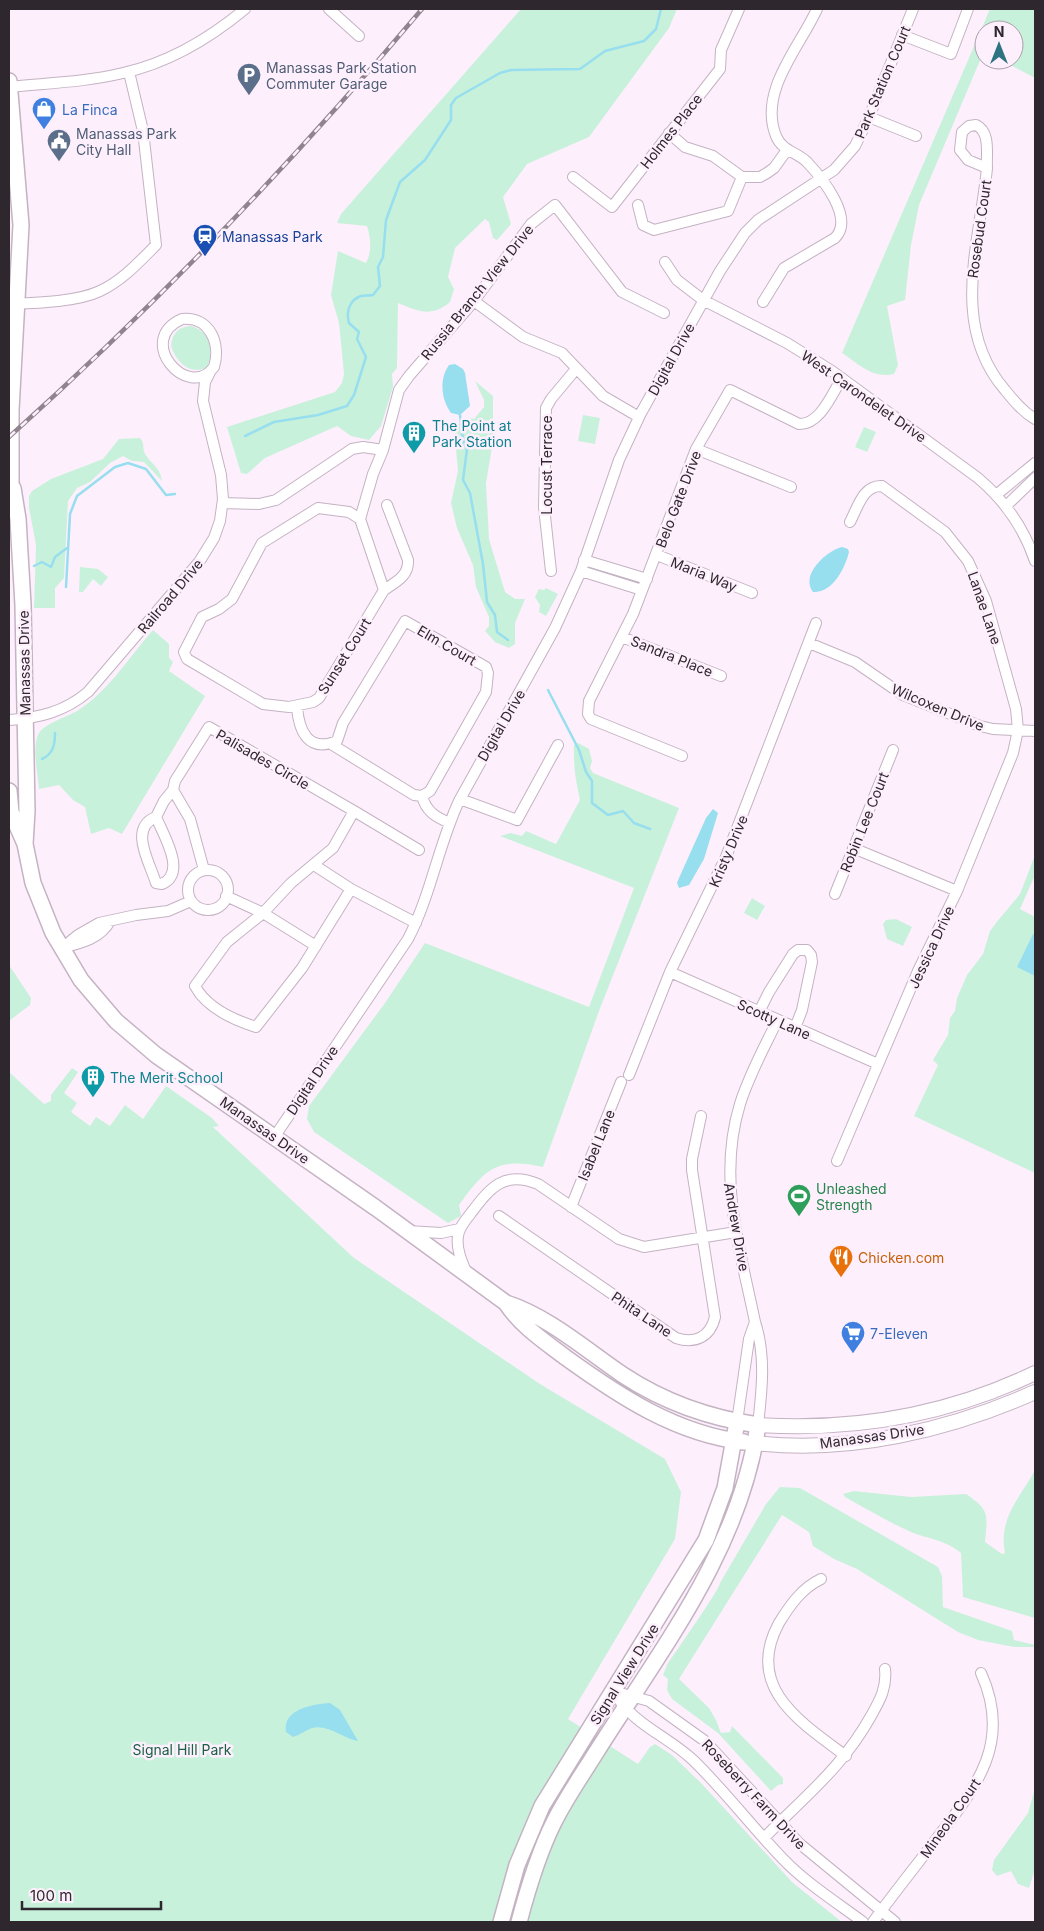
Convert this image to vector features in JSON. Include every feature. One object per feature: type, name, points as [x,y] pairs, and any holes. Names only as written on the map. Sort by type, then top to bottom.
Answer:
[{"type":"main road","name":"Manassas Drive","points":[[9,81],[16,230],[10,404],[11,482],[9,501]]},
{"type":"main road","name":"Manassas Drive","points":[[11,482],[18,519],[25,719],[27,812],[25,844]]},
{"type":"main road","name":"Manassas Drive","points":[[9,791],[11,812],[25,844],[33,883],[61,948],[97,1001],[132,1036],[156,1055],[275,1136],[506,1303],[522,1308],[542,1320],[651,1392],[696,1412],[758,1425]]},
{"type":"main road","name":"Manassas Drive","points":[[506,1303],[516,1317],[535,1335],[596,1379],[635,1404],[673,1423],[734,1440],[755,1443]]},
{"type":"main road","name":"Signal View Drive","points":[[501,1922],[517,1865],[542,1806],[706,1540],[725,1488],[737,1422]]},
{"type":"main road","name":"Signal View Drive","points":[[520,1922],[532,1877],[553,1823],[714,1564],[742,1496],[758,1425]]},
{"type":"street","points":[[9,87],[84,80],[128,72],[164,59],[193,45],[232,13],[245,9]]},
{"type":"street","points":[[329,9],[359,36]]},
{"type":"street","name":"Holmes Place","points":[[573,177],[612,207],[720,69],[721,50],[739,9]]},
{"type":"street","points":[[763,302],[784,268],[838,235],[841,210],[807,162],[787,150],[775,133],[774,95],[781,76],[818,9]]},
{"type":"street","name":"Park Station Court","points":[[703,300],[745,233],[758,220],[834,170],[855,146],[869,117],[913,9]]},
{"type":"street","points":[[902,35],[951,54],[968,9]]},
{"type":"street","points":[[13,304],[71,298],[98,292],[132,270],[156,244],[143,131],[128,72]]},
{"type":"street","points":[[869,117],[916,136]]},
{"type":"street","points":[[669,133],[685,147],[713,156],[742,176],[767,174],[778,164],[787,150]]},
{"type":"street","name":"Rosebud Court","points":[[987,168],[971,277],[974,321],[990,370],[1014,402],[1035,419]]},
{"type":"street","points":[[638,205],[643,225],[654,230],[728,211],[742,176]]},
{"type":"street","name":"Russia Branch View Drive","points":[[383,450],[399,390],[474,301],[531,224],[555,205],[622,292],[664,313]]},
{"type":"street","name":"West Carondelet Drive","points":[[665,262],[677,280],[703,300],[786,343],[842,378],[959,464],[996,495],[1006,506],[1023,532],[1035,561]]},
{"type":"street","name":"Digital Drive","points":[[275,1136],[408,939],[426,900],[450,823],[460,799],[555,628],[581,571],[619,460],[639,417],[703,300]]},
{"type":"street","points":[[474,301],[523,337],[562,353],[602,396],[639,417]]},
{"type":"street","name":"Railroad Drive","points":[[9,720],[48,714],[76,702],[101,679],[206,552],[220,521],[223,503],[221,475],[203,401],[205,382],[216,359],[217,350],[214,339],[201,322],[188,318],[170,326],[162,344],[168,362],[184,375],[203,401]]},
{"type":"street","name":"Locust Terrace","points":[[551,571],[544,507],[546,408],[557,390],[576,369]]},
{"type":"street","points":[[184,375],[197,378],[210,372]]},
{"type":"street","name":"Belo Gate Drive","points":[[682,756],[591,719],[587,708],[589,701],[622,637],[647,579],[679,489],[696,449],[730,390],[799,424],[808,424],[816,418],[842,378]]},
{"type":"street","points":[[223,503],[259,504],[276,500],[352,449],[364,447],[383,450],[373,474],[360,519],[384,590],[406,574],[409,568],[408,560],[388,505]]},
{"type":"street","points":[[696,449],[791,487]]},
{"type":"street","points":[[996,495],[1035,463]]},
{"type":"street","points":[[1006,506],[1035,478]]},
{"type":"street","name":"Lanae Lane","points":[[850,522],[866,491],[875,486],[882,486],[945,532],[958,547],[974,572],[986,601],[1016,709],[1018,730]]},
{"type":"street","name":"Sunset Court","points":[[360,519],[349,512],[318,508],[262,543],[232,599],[220,609],[202,617],[184,652],[187,659],[256,701],[280,707],[297,707],[319,698],[384,590]]},
{"type":"street","name":"Maria Way","points":[[657,555],[752,593]]},
{"type":"street","points":[[584,560],[647,579]]},
{"type":"street","points":[[581,571],[642,590]]},
{"type":"street","name":"Elm Court","points":[[331,744],[337,741],[343,723],[405,621],[486,667],[488,673],[486,692],[430,791],[422,796]]},
{"type":"street","name":"Kristy Drive","points":[[625,1079],[670,972],[726,857],[816,623]]},
{"type":"street","name":"Sandra Place","points":[[622,637],[721,676]]},
{"type":"street","name":"Wilcoxen Drive","points":[[809,643],[856,662],[888,686],[913,700],[980,726],[993,729],[1035,731]]},
{"type":"street","points":[[297,707],[300,727],[305,737],[313,743],[324,746],[331,744],[414,795],[422,796],[425,807],[432,814],[450,823]]},
{"type":"street","name":"Palisades Circle","points":[[156,817],[172,856],[174,872],[169,881],[162,884],[156,883],[141,840],[144,827],[150,820],[156,817],[164,801],[173,790],[175,781],[209,727],[419,850]]},
{"type":"street","name":"Jessica Drive","points":[[837,1161],[918,971],[957,892],[1013,753],[1018,730]]},
{"type":"street","points":[[460,799],[517,820],[558,745]]},
{"type":"street","name":"Robin Lee Court","points":[[835,894],[893,750]]},
{"type":"street","points":[[173,790],[190,819],[204,870]]},
{"type":"street","points":[[351,889],[316,946],[256,1027],[236,1020],[199,993],[195,986],[227,942],[263,913],[291,883],[333,848],[354,811]]},
{"type":"street","points":[[853,848],[957,892]]},
{"type":"street","points":[[314,865],[351,889],[416,923]]},
{"type":"street","points":[[204,870],[215,872],[224,879],[227,885],[226,896],[223,902],[212,909],[200,908],[191,900],[188,893],[190,881],[198,872],[204,870]]},
{"type":"street","points":[[226,896],[263,913],[316,946]]},
{"type":"street","points":[[61,948],[78,934],[99,922],[110,922],[127,916],[174,910],[191,900]]},
{"type":"street","points":[[759,1012],[793,954],[798,950],[806,950],[811,955],[812,962],[802,1010],[795,1028]]},
{"type":"street","name":"Scotty Lane","points":[[670,972],[878,1064]]},
{"type":"street","name":"Andrew Drive","points":[[758,1425],[762,1393],[761,1341],[755,1322],[736,1232],[728,1181],[734,1125],[748,1084],[777,1020]]},
{"type":"street","name":"Isabel Lane","points":[[571,1207],[625,1079]]},
{"type":"street","name":"Phita Lane","points":[[500,1216],[676,1338],[689,1341],[703,1337],[710,1331],[714,1317],[692,1164],[701,1116]]},
{"type":"street","points":[[467,1275],[458,1245],[459,1229],[486,1194],[501,1182],[510,1179],[524,1178],[538,1184],[619,1239],[632,1245],[644,1247],[736,1232]]},
{"type":"street","points":[[408,1231],[441,1233],[459,1229]]},
{"type":"street","name":"Andrew Drive","points":[[737,1422],[749,1339],[755,1322]]},
{"type":"street","name":"Manassas Drive","points":[[758,1425],[839,1426],[914,1415],[979,1396],[1035,1373]]},
{"type":"street","name":"Manassas Drive","points":[[755,1443],[817,1444],[889,1437],[960,1421],[1035,1392]]},
{"type":"street","points":[[821,1580],[802,1591],[781,1620],[770,1642],[767,1660],[768,1672],[778,1695],[799,1720],[846,1756]]},
{"type":"street","points":[[764,1838],[832,1773],[846,1756],[882,1695],[885,1687],[885,1669]]},
{"type":"street","name":"Mineola Court","points":[[873,1922],[965,1802],[982,1773],[990,1747],[993,1725],[990,1693],[981,1673]]},
{"type":"street","name":"Roseberry Farm Drive","points":[[613,1691],[692,1759],[764,1838],[803,1877],[863,1922]]},
{"type":"street","name":"Roseberry Farm Drive","points":[[628,1702],[649,1701],[705,1741],[779,1823],[825,1867],[894,1922]]},
{"type":"green space","points":[[521,9],[677,9],[669,28],[589,137],[527,164],[503,197],[511,224],[497,240],[493,238],[489,222],[485,219],[455,248],[448,277],[454,289],[450,302],[437,310],[424,312],[398,303],[397,368],[392,374],[393,387],[381,426],[369,440],[351,436],[337,426],[265,458],[247,474],[241,473],[227,427],[335,392],[342,383],[344,374],[339,323],[331,295],[338,251],[366,263],[370,245],[367,226],[337,223],[341,214]]},
{"type":"green space","points":[[990,9],[1035,9],[1035,78],[1020,70],[1024,70],[1024,20],[985,20]]},
{"type":"green space","points":[[974,46],[974,70],[976,70],[919,205],[911,245],[905,300],[887,306],[898,365],[894,374],[879,374],[860,366],[842,353]]},
{"type":"green space","points":[[190,326],[202,332],[209,342],[209,361],[207,367],[201,369],[189,369],[184,366],[176,357],[171,346],[176,332]]},
{"type":"green space","points":[[475,381],[493,396],[493,441],[486,483],[489,539],[505,592],[515,599],[525,599],[515,623],[515,644],[509,648],[495,642],[485,631],[489,626],[489,617],[476,587],[473,565],[457,528],[451,503],[458,471],[454,428],[467,418],[474,419],[484,407],[484,400]]},
{"type":"green space","points":[[583,415],[600,418],[595,444],[578,441]]},
{"type":"green space","points":[[864,427],[876,432],[867,452],[855,447]]},
{"type":"green space","points":[[140,438],[145,454],[158,469],[162,481],[144,462],[132,461],[123,456],[110,463],[90,482],[77,488],[68,501],[64,578],[55,588],[55,608],[34,608],[36,545],[29,508],[29,496],[32,491],[51,479],[103,459],[119,439]]},
{"type":"green space","points":[[80,567],[98,569],[108,577],[101,586],[93,579],[83,592],[79,592]]},
{"type":"green space","points":[[546,588],[558,594],[546,616],[539,612],[540,605],[535,597],[539,589],[544,590]]},
{"type":"green space","points":[[153,630],[169,644],[169,658],[173,662],[169,671],[205,696],[122,834],[109,828],[91,834],[85,807],[73,800],[59,785],[39,789],[35,754],[36,741],[38,735],[45,727],[75,712],[91,701],[119,672]]},
{"type":"green space","points":[[578,743],[589,749],[592,761],[590,768],[593,773],[679,808],[599,1011],[543,1167],[514,1164],[503,1165],[493,1169],[476,1182],[459,1205],[461,1216],[448,1223],[314,1132],[307,1119],[309,1106],[385,1003],[425,943],[589,1007],[634,888],[500,836],[511,833],[522,836],[526,831],[556,844],[580,800],[574,760],[574,745]]},
{"type":"green space","points":[[1035,855],[1035,875],[1020,909],[1035,917],[1035,1173],[914,1116],[938,1065],[933,1060],[948,1035],[950,1018],[955,1011],[957,998],[967,975],[983,954],[990,931],[1020,894]]},
{"type":"green space","points":[[752,898],[765,906],[757,920],[744,913]]},
{"type":"green space","points":[[896,919],[912,927],[903,946],[887,939],[883,924],[886,920]]},
{"type":"green space","points":[[9,965],[31,998],[30,1005],[9,1021]]},
{"type":"green space","name":"Signal Hill Park","points":[[72,1068],[78,1072],[64,1093],[77,1103],[71,1112],[90,1126],[96,1117],[110,1126],[125,1105],[143,1119],[166,1086],[212,1118],[219,1126],[213,1127],[354,1258],[540,1384],[665,1459],[681,1492],[675,1539],[568,1719],[638,1764],[650,1747],[655,1744],[672,1755],[702,1784],[793,1883],[842,1922],[9,1922],[9,1072],[44,1104],[51,1101],[51,1095]]},
{"type":"green space","points":[[1035,1470],[1035,1618],[963,1597],[961,1553],[943,1542],[911,1532],[894,1524],[845,1497],[843,1494],[854,1491],[911,1497],[966,1494],[980,1505],[986,1514],[985,1542],[1002,1554],[1005,1553],[1004,1541],[1007,1519]]},
{"type":"green space","points":[[780,1487],[800,1488],[938,1567],[942,1576],[943,1607],[1012,1631],[1014,1640],[1035,1645],[1035,1647],[1014,1647],[978,1640],[958,1632],[857,1569],[834,1559],[813,1546],[809,1532],[782,1515],[679,1679],[709,1708],[721,1733],[730,1732],[732,1726],[783,1778],[783,1784],[778,1785],[771,1791],[718,1733],[672,1699],[667,1690],[668,1679],[663,1675],[667,1665],[713,1597],[766,1504]]},
{"type":"green space","points":[[1035,1788],[1035,1869],[1029,1888],[1018,1884],[1011,1871],[997,1876],[992,1870],[994,1860],[1028,1813]]},
{"type":"water","points":[[455,364],[463,369],[465,373],[470,406],[460,415],[451,413],[445,402],[442,389],[444,376],[449,365]]},
{"type":"water","points":[[842,547],[848,549],[849,552],[841,572],[832,584],[820,591],[813,592],[810,585],[812,571],[829,553]]},
{"type":"water","points":[[713,809],[718,813],[704,859],[689,885],[679,888],[677,883],[679,878],[706,818]]},
{"type":"water","points":[[1033,934],[1035,935],[1035,976],[1017,967]]},
{"type":"water","points":[[330,1703],[340,1710],[358,1741],[318,1727],[293,1737],[286,1732],[286,1724],[289,1718],[300,1709]]},
{"type":"waterway","points":[[245,436],[274,422],[318,415],[347,406],[354,395],[366,357],[357,339],[359,332],[349,323],[349,307],[357,298],[373,295],[380,286],[378,267],[383,257],[386,220],[400,182],[425,160],[451,120],[451,105],[456,98],[500,73],[511,70],[580,69],[605,51],[644,41],[656,29],[661,9]]},
{"type":"waterway","points":[[460,415],[463,440],[467,449],[463,480],[470,493],[483,564],[487,602],[495,615],[497,632],[508,640]]},
{"type":"waterway","points":[[66,587],[70,514],[77,496],[115,467],[128,463],[146,469],[166,495],[175,494]]},
{"type":"waterway","points":[[34,566],[42,562],[51,567],[55,557],[67,548]]},
{"type":"waterway","points":[[548,690],[579,750],[586,772],[592,781],[592,803],[608,815],[623,811],[634,823],[650,829]]},
{"type":"waterway","points":[[42,759],[49,755],[53,749],[55,733]]},
{"type":"railway","points":[[9,437],[118,336],[223,230],[325,121],[422,9]]},
{"type":"place","name":"Manassas Park Station Commuter Garage","points":[[249,96]]},
{"type":"place","name":"La Finca","points":[[44,130]]},
{"type":"place","name":"Manassas Park City Hall","points":[[59,162]]},
{"type":"place","name":"Manassas Park","points":[[205,257]]},
{"type":"place","name":"The Point at Park Station","points":[[414,454]]},
{"type":"place","name":"The Merit School","points":[[93,1098]]},
{"type":"place","name":"Unleashed Strength","points":[[799,1217]]},
{"type":"place","name":"Chicken.com","points":[[841,1278]]},
{"type":"place","name":"7-Eleven","points":[[853,1354]]}]
